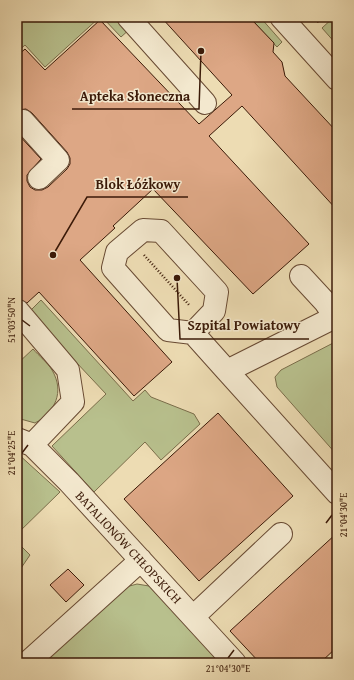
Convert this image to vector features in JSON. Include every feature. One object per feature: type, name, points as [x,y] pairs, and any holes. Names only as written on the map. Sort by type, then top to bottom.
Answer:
[{"type":"lane","points":[[128,17],[205,103]]},
{"type":"lane","points":[[281,17],[337,79]]},
{"type":"lane","points":[[23,121],[58,160],[39,178]]},
{"type":"lane","points":[[143,230],[161,232],[217,292],[214,311],[199,327],[168,330],[113,268],[117,252],[143,230]]},
{"type":"lane","points":[[227,370],[336,317],[325,302],[301,276]]},
{"type":"lane","points":[[18,311],[68,370],[73,402],[25,442]]},
{"type":"lane","points":[[199,327],[227,370],[337,493]]},
{"type":"lane","name":"BATALIONÓW CHŁOPSKICH","points":[[25,442],[141,560],[235,663]]},
{"type":"lane","points":[[193,617],[281,534]]},
{"type":"lane","points":[[27,663],[141,560]]},
{"type":"path","points":[[317,22],[322,17]]},
{"type":"path","points":[[131,240],[199,327]]},
{"type":"green space","points":[[27,17],[100,17],[45,67],[25,45],[17,52],[17,26]]},
{"type":"green space","points":[[102,17],[121,17],[131,28],[121,37]]},
{"type":"green space","points":[[235,17],[260,17],[282,42],[277,47],[252,20]]},
{"type":"green space","points":[[334,17],[337,17],[337,45],[322,28]]},
{"type":"green space","points":[[41,300],[133,401],[145,390],[151,397],[194,414],[200,424],[161,460],[145,442],[94,492],[52,446],[106,394],[29,312]]},
{"type":"green space","points":[[337,341],[337,455],[277,387],[275,377],[281,370]]},
{"type":"green space","points":[[33,349],[50,367],[56,378],[58,386],[58,394],[53,407],[35,423],[17,418],[17,364]]},
{"type":"green space","points":[[17,453],[60,492],[17,534]]},
{"type":"green space","points":[[17,542],[30,555],[17,574]]},
{"type":"green space","points":[[137,584],[149,586],[157,591],[222,663],[41,663],[126,587]]},
{"type":"building","points":[[161,17],[232,17],[235,20],[252,20],[274,43],[273,52],[282,62],[285,76],[337,132],[337,210],[242,106],[209,136],[309,244],[253,294],[153,189],[113,226],[115,228],[80,260],[172,362],[134,396],[39,292],[27,303],[17,299],[17,133],[41,159],[27,175],[27,181],[30,187],[35,190],[42,190],[48,187],[67,169],[70,164],[70,158],[67,152],[32,113],[26,109],[17,110],[17,56],[25,49],[45,70],[100,20],[199,124],[232,95]]},
{"type":"building","points":[[218,413],[293,496],[199,581],[124,499]]},
{"type":"building","points":[[337,533],[337,647],[320,663],[260,663],[230,631]]},
{"type":"building","points":[[68,569],[84,585],[66,602],[50,585]]},
{"type":"place","name":"Apteka Słoneczna","points":[[201,51]]},
{"type":"place","name":"Blok Łóżkowy","points":[[53,255]]},
{"type":"place","name":"Szpital Powiatowy","points":[[177,278]]}]
